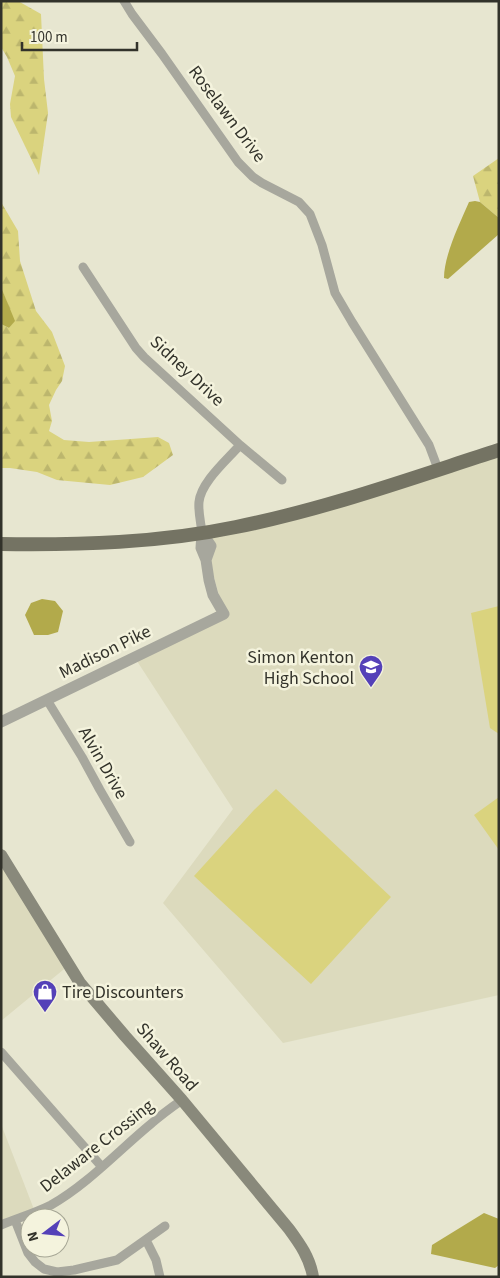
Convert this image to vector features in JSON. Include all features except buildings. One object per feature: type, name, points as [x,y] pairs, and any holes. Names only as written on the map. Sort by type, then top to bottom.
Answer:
[{"type":"main road","points":[[1,544],[106,543],[186,536],[236,528],[316,508],[499,450]]},
{"type":"main road","name":"Shaw Road","points":[[1,856],[80,983],[182,1100],[289,1229],[308,1258],[313,1277]]},
{"type":"street","name":"Roselawn Drive","points":[[124,1],[238,162],[257,180],[299,202],[310,214],[322,246],[335,293],[429,445],[438,469]]},
{"type":"street","name":"Sidney Drive","points":[[83,267],[136,348],[144,357],[240,445],[282,480]]},
{"type":"street","points":[[202,533],[199,503],[201,494],[206,484],[240,445]]},
{"type":"street","name":"Madison Pike","points":[[1,722],[224,614],[213,595],[206,560],[201,548],[202,533]]},
{"type":"street","name":"Alvin Drive","points":[[47,700],[130,842]]},
{"type":"street","points":[[1,1052],[102,1167]]},
{"type":"street","name":"Delaware Crossing","points":[[1,1225],[35,1212],[76,1188],[153,1122],[182,1100]]},
{"type":"street","points":[[15,1220],[28,1253],[49,1274],[117,1260],[165,1226]]},
{"type":"street","points":[[146,1240],[156,1260],[160,1277]]},
{"type":"shaded area","points":[[469,202],[480,202],[499,218],[499,234],[448,279],[444,278],[447,259],[457,229]]},
{"type":"shaded area","points":[[1,287],[15,321],[9,328],[1,324]]},
{"type":"shaded area","points":[[499,450],[499,995],[283,1043],[163,903],[233,809],[135,658],[224,614],[202,533]]},
{"type":"shaded area","points":[[42,599],[55,601],[63,611],[58,632],[48,635],[34,635],[25,615],[31,603]]},
{"type":"shaded area","points":[[1,855],[69,965],[1,1021]]},
{"type":"shaded area","points":[[1,1124],[33,1208],[20,1208],[20,1218],[1,1225]]},
{"type":"shaded area","points":[[484,1213],[499,1219],[499,1265],[495,1268],[431,1254],[432,1245]]},
{"type":"green space","points":[[1,1],[18,1],[41,14],[44,79],[48,113],[39,175],[11,117],[10,104],[15,76],[1,47]]},
{"type":"green space","points":[[499,158],[499,218],[480,202],[473,176]]},
{"type":"green space","points":[[1,202],[18,231],[20,261],[36,311],[52,332],[65,366],[62,381],[49,405],[52,421],[49,431],[64,440],[89,442],[158,437],[169,443],[173,455],[143,477],[110,485],[57,480],[37,472],[1,468],[1,324],[9,328],[14,321],[1,287]]},
{"type":"green space","points":[[499,606],[499,734],[490,728],[471,613]]},
{"type":"green space","points":[[276,789],[391,897],[311,984],[194,876],[254,810]]},
{"type":"green space","points":[[499,797],[499,850],[474,815]]},
{"type":"place","name":"Simon Kenton High School","points":[[371,688]]},
{"type":"place","name":"Tire Discounters","points":[[45,1013]]}]
